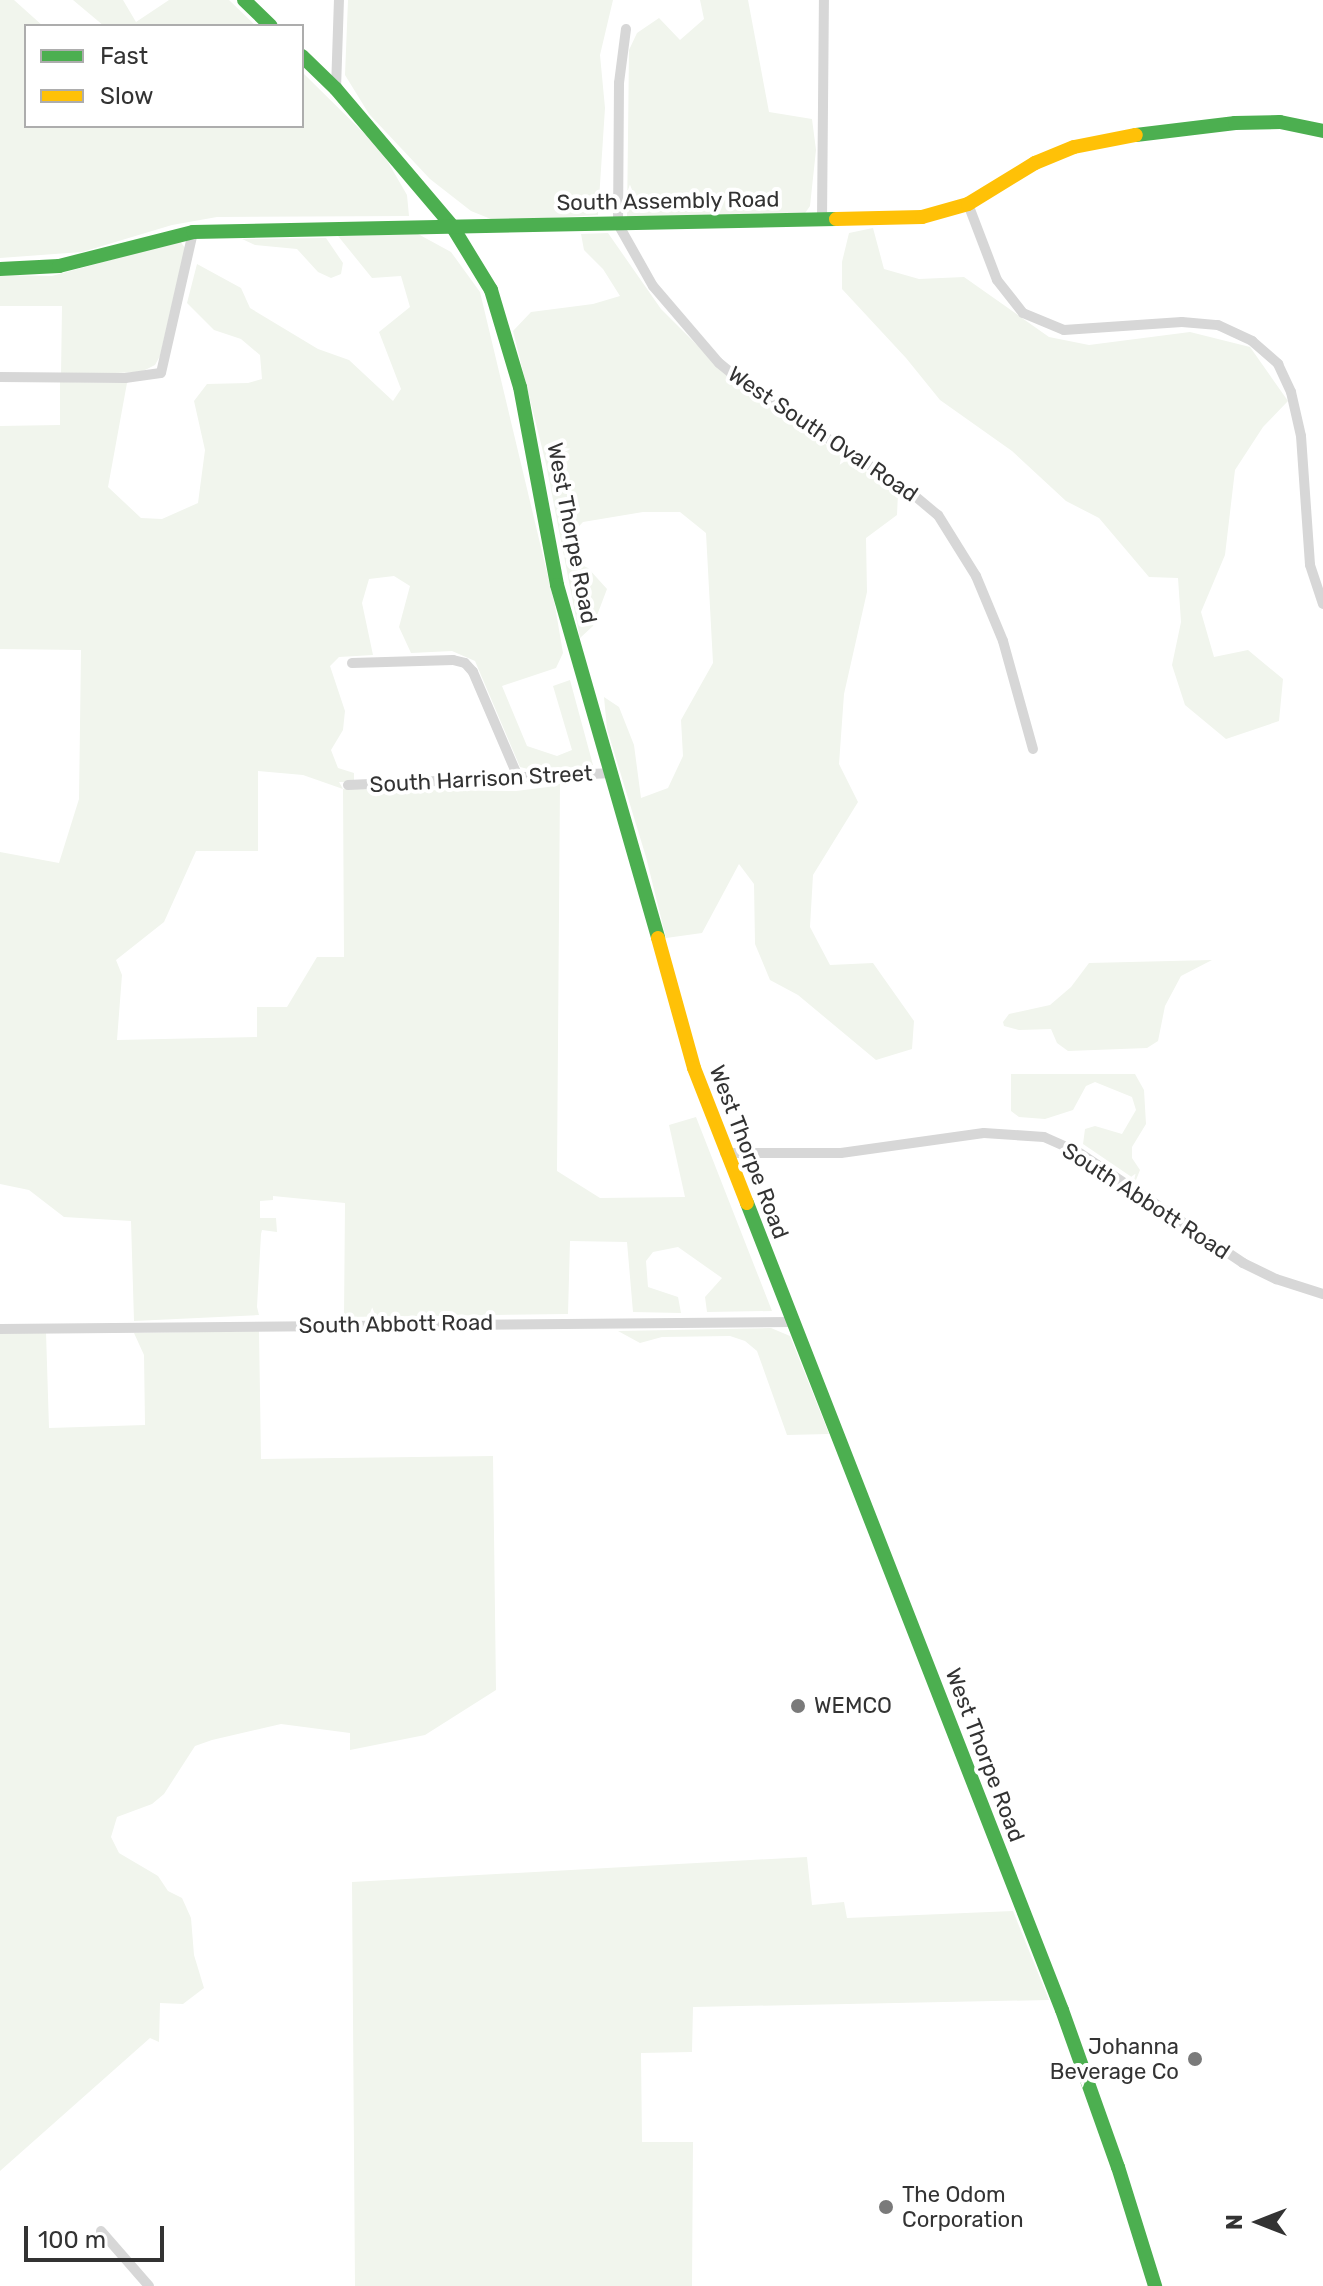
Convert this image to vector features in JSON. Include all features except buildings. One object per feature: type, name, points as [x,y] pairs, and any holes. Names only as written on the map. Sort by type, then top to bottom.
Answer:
[{"type":"street","points":[[244,0],[269,24]]},
{"type":"street","points":[[336,89],[339,0]]},
{"type":"street","points":[[822,220],[824,0]]},
{"type":"street","points":[[618,224],[619,83],[626,29]]},
{"type":"street","name":"West Thorpe Road","points":[[304,58],[336,89],[452,226],[491,290],[531,437],[557,585],[613,773],[670,989],[725,1153],[1058,2000],[1118,2167],[1155,2286]]},
{"type":"street","name":"South Assembly Road","points":[[0,269],[74,263],[126,246],[193,232],[922,217],[968,204],[1035,163],[1074,147],[1116,137],[1235,123],[1280,122],[1323,131]]},
{"type":"street","points":[[968,204],[997,280],[1023,313],[1064,330],[1182,322],[1218,325],[1252,341],[1278,364],[1291,392],[1301,436],[1310,565],[1323,604]]},
{"type":"street","name":"West South Oval Road","points":[[618,224],[653,286],[719,363],[751,389],[909,491],[938,515],[976,576],[1003,641],[1033,749]]},
{"type":"street","points":[[0,377],[125,378],[161,373],[193,232]]},
{"type":"street","points":[[352,663],[465,663],[473,672],[518,777]]},
{"type":"street","name":"South Harrison Street","points":[[348,785],[501,781],[518,777],[613,773]]},
{"type":"street","name":"South Abbott Road","points":[[725,1153],[841,1153],[984,1133],[1044,1137],[1078,1152],[1243,1263],[1276,1279],[1323,1294]]},
{"type":"street","name":"South Abbott Road","points":[[0,1329],[791,1322]]},
{"type":"street","points":[[101,2231],[149,2286]]},
{"type":"shaded area","points":[[0,0],[14,0],[41,24],[24,24],[24,128],[304,128],[304,74],[381,150],[407,195],[409,216],[217,217],[172,225],[82,252],[0,258]]},
{"type":"shaded area","points":[[73,0],[123,0],[136,22],[169,0],[229,0],[254,24],[102,24]]},
{"type":"shaded area","points":[[348,0],[613,0],[600,55],[605,108],[598,215],[496,221],[471,211],[430,179],[369,114],[345,75]]},
{"type":"shaded area","points":[[700,0],[748,0],[769,112],[812,119],[816,150],[810,206],[803,216],[627,220],[629,50],[637,33],[659,18],[680,40],[704,19]]},
{"type":"shaded area","points":[[873,228],[884,269],[919,279],[964,277],[1049,337],[1089,345],[1190,332],[1250,347],[1288,401],[1263,427],[1235,470],[1225,555],[1201,612],[1214,657],[1248,650],[1283,679],[1279,721],[1226,739],[1185,705],[1172,665],[1181,622],[1178,578],[1149,577],[1099,518],[1066,501],[1012,451],[940,400],[842,289],[842,262],[849,233]]},
{"type":"shaded area","points":[[608,233],[661,309],[736,384],[898,493],[897,515],[866,538],[867,592],[844,694],[839,764],[858,802],[813,875],[810,927],[830,965],[873,963],[914,1021],[912,1049],[876,1060],[798,995],[770,980],[755,944],[754,884],[739,864],[702,933],[666,938],[646,857],[607,729],[604,697],[619,707],[634,745],[641,798],[668,788],[683,756],[681,720],[713,663],[706,533],[680,512],[643,512],[583,522],[568,538],[564,557],[546,464],[513,331],[531,312],[593,304],[620,296],[603,269],[584,250],[581,234]]},
{"type":"shaded area","points":[[418,234],[451,252],[480,292],[555,606],[563,653],[556,668],[502,686],[527,746],[557,756],[572,750],[553,686],[570,680],[593,765],[536,771],[520,767],[475,661],[452,651],[411,653],[399,627],[410,586],[394,576],[369,579],[362,603],[373,655],[339,657],[330,666],[345,711],[343,730],[331,750],[338,768],[354,773],[354,782],[339,782],[343,789],[516,791],[548,787],[560,782],[557,1171],[600,1198],[685,1197],[669,1125],[696,1117],[772,1311],[707,1312],[705,1297],[722,1278],[678,1247],[653,1252],[646,1261],[648,1287],[678,1297],[681,1313],[633,1312],[627,1242],[570,1241],[568,1314],[344,1317],[345,1203],[273,1196],[273,1200],[260,1201],[260,1218],[276,1218],[277,1232],[262,1230],[261,1234],[259,1315],[134,1321],[131,1221],[64,1217],[29,1190],[0,1184],[0,852],[59,863],[79,799],[81,650],[0,649],[0,426],[60,425],[60,382],[127,383],[108,487],[141,518],[162,519],[198,503],[205,450],[194,401],[207,384],[248,383],[262,379],[260,355],[241,339],[214,330],[187,303],[197,264],[241,288],[250,308],[318,349],[349,360],[393,401],[401,389],[379,332],[410,307],[401,276],[372,278],[338,236]],"holes":[[[258,771],[303,775],[343,789],[344,957],[317,957],[287,1007],[257,1007],[257,1037],[117,1040],[122,975],[116,960],[164,922],[196,851],[258,851]]]},
{"type":"shaded area","points":[[326,238],[343,263],[341,274],[331,278],[318,272],[297,249],[255,245],[242,239]]},
{"type":"shaded area","points":[[180,241],[185,248],[160,356],[155,365],[141,372],[61,375],[62,306],[0,306],[0,275],[52,276]]},
{"type":"shaded area","points":[[564,557],[588,568],[607,589],[593,626],[580,638]]},
{"type":"shaded area","points":[[1212,960],[1181,976],[1165,1006],[1158,1041],[1147,1048],[1068,1051],[1057,1043],[1051,1029],[1019,1030],[1004,1026],[1003,1022],[1009,1014],[1050,1005],[1071,987],[1089,963]]},
{"type":"shaded area","points":[[1011,1074],[1135,1074],[1144,1090],[1146,1124],[1132,1147],[1132,1158],[1140,1170],[1136,1180],[1083,1144],[1085,1129],[1095,1126],[1122,1134],[1136,1110],[1132,1097],[1095,1082],[1086,1086],[1073,1110],[1045,1119],[1019,1117],[1011,1111]]},
{"type":"shaded area","points":[[771,1328],[790,1336],[829,1434],[787,1435],[757,1351],[745,1341],[730,1336],[662,1337],[640,1343],[618,1331]]},
{"type":"shaded area","points":[[259,1331],[261,1459],[493,1456],[496,1690],[425,1735],[350,1750],[350,1733],[281,1724],[212,1740],[195,1746],[164,1794],[152,1804],[117,1817],[111,1837],[119,1853],[158,1876],[168,1891],[182,1898],[191,1918],[194,1955],[204,1988],[183,2004],[160,2003],[159,2042],[150,2038],[0,2171],[0,1333],[46,1332],[49,1428],[145,1425],[144,1355],[134,1333]]},
{"type":"shaded area","points":[[807,1857],[812,1905],[844,1902],[847,1918],[1013,1911],[1049,2000],[693,2007],[692,2052],[641,2053],[642,2142],[693,2142],[692,2286],[355,2286],[352,1882]]},
{"type":"traffic: fast","points":[[244,0],[269,24]]},
{"type":"traffic: fast","points":[[304,58],[336,89],[452,226],[491,290],[520,387],[557,585],[658,938]]},
{"type":"traffic: fast","points":[[1136,135],[1235,123],[1280,122],[1323,131]]},
{"type":"traffic: fast","points":[[0,269],[59,266],[193,232],[836,219]]},
{"type":"traffic: fast","points":[[747,1203],[1062,2010],[1118,2167],[1155,2286]]},
{"type":"traffic: slow","points":[[836,219],[922,217],[968,204],[1035,163],[1074,147],[1136,135]]},
{"type":"traffic: slow","points":[[658,938],[694,1068],[747,1203]]},
{"type":"place","name":"WEMCO","points":[[798,1706]]},
{"type":"place","name":"Johanna Beverage Co","points":[[1195,2059]]},
{"type":"place","name":"The Odom Corporation","points":[[886,2207]]}]
